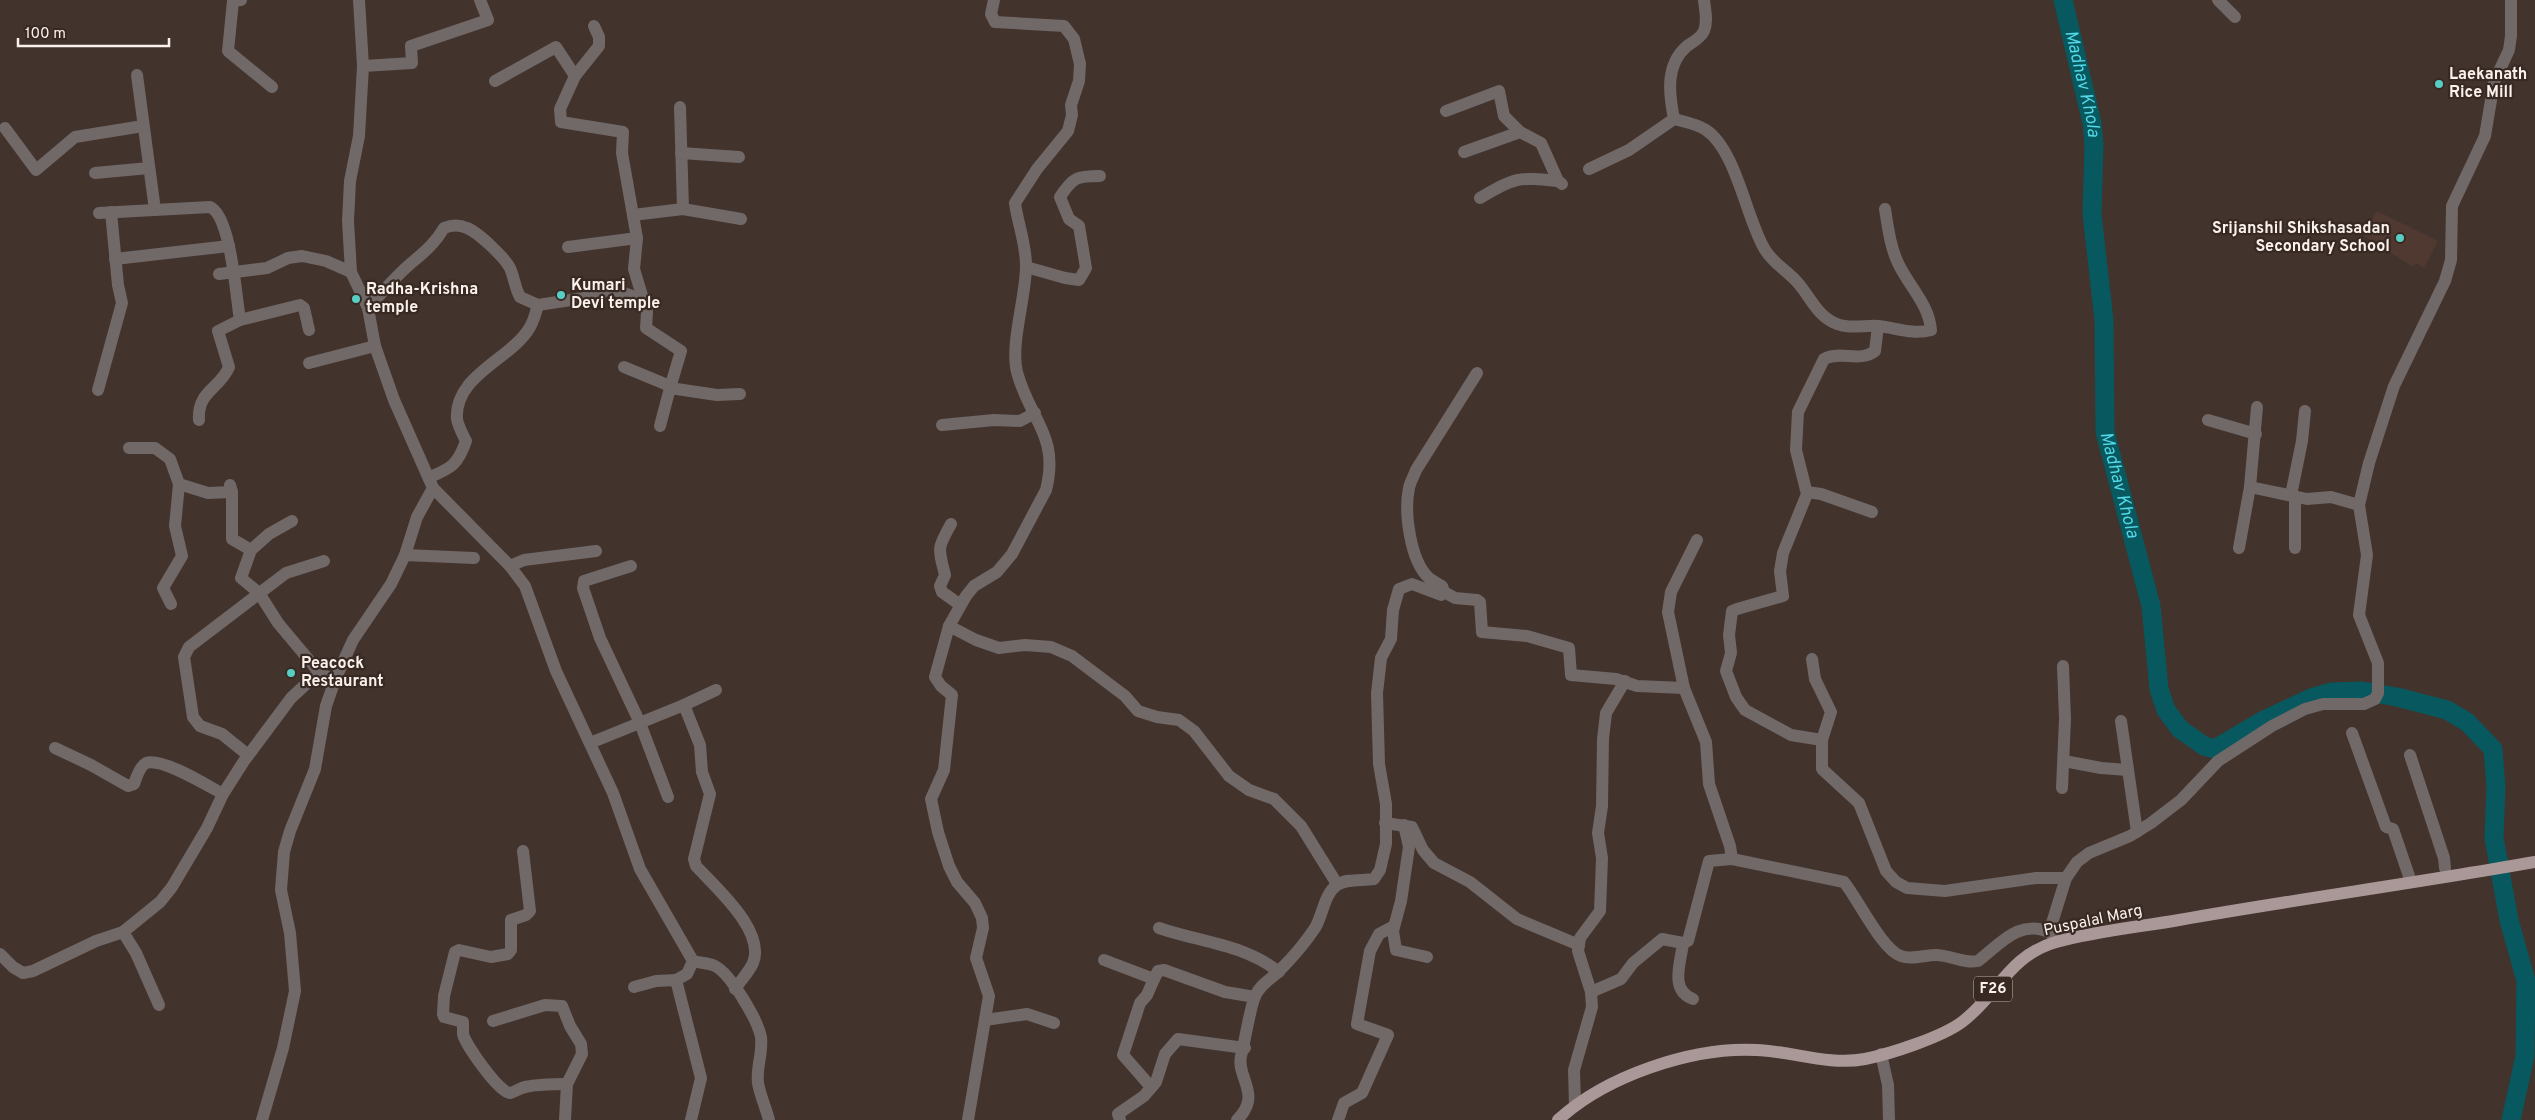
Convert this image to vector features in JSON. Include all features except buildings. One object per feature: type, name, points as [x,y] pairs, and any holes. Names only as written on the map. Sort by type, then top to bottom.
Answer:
[{"type":"main road","name":"F26","points":[[2445,872],[2535,862]]},
{"type":"main road","name":"Puspalal Marg","points":[[1558,1120],[1575,1105],[1610,1085],[1640,1072],[1700,1055],[1756,1050],[1818,1059],[1844,1060],[1865,1058],[1939,1035],[1962,1022],[2011,967],[2054,938],[2412,882],[2445,872]]},
{"type":"street","points":[[241,0],[232,2],[228,51],[272,87]]},
{"type":"street","points":[[359,0],[363,66],[359,136],[350,181],[348,221],[351,272],[368,308],[375,346],[394,400],[431,483],[510,566],[525,586],[556,671],[613,793],[640,869],[693,961],[715,966],[736,989],[760,1035],[762,1054],[756,1069],[758,1086],[770,1120]]},
{"type":"street","points":[[363,66],[412,63],[411,46],[488,20],[480,0]]},
{"type":"street","points":[[968,1120],[989,996],[976,958],[983,928],[982,918],[975,903],[957,882],[949,866],[938,832],[931,798],[944,770],[952,695],[941,686],[935,677],[949,626],[959,604],[974,586],[1006,563],[1046,490],[1048,479],[1047,438],[1022,386],[1015,361],[1026,267],[1025,240],[1015,203],[1037,169],[1068,131],[1072,115],[1071,105],[1079,81],[1080,64],[1074,39],[1064,26],[995,22],[990,14],[994,0]]},
{"type":"street","points":[[1674,119],[1669,82],[1673,66],[1686,48],[1704,32],[1706,20],[1704,0]]},
{"type":"street","points":[[2218,0],[2235,17]]},
{"type":"street","points":[[1693,999],[1681,992],[1678,983],[1684,943],[1688,941],[1709,861],[1732,859],[1844,882],[1866,917],[1891,950],[1900,956],[1936,955],[1971,962],[1978,961],[2015,932],[2029,927],[2054,938],[2066,878],[2077,862],[2090,853],[2137,832],[2181,800],[2218,761],[2272,726],[2305,710],[2323,704],[2354,706],[2371,701],[2378,693],[2380,680],[2378,663],[2359,615],[2367,555],[2359,505],[2369,463],[2394,386],[2445,281],[2451,260],[2452,206],[2485,136],[2494,82],[2509,50],[2511,3]]},
{"type":"street","points":[[594,26],[599,37],[599,46],[575,76],[560,109],[561,122],[623,132],[622,153],[637,238],[634,269],[641,299],[647,312],[646,328],[680,351],[660,426]]},
{"type":"street","points":[[495,81],[556,46],[575,76]]},
{"type":"street","points":[[137,75],[155,210]]},
{"type":"street","points":[[1446,111],[1499,91],[1504,116],[1520,132],[1541,143],[1560,182],[1515,179],[1480,198]]},
{"type":"street","points":[[680,107],[683,209]]},
{"type":"street","points":[[1589,169],[1629,150],[1674,119]]},
{"type":"street","points":[[1674,119],[1698,126],[1716,139],[1731,165],[1764,249],[1774,261],[1799,283],[1814,307],[1837,324],[1878,326],[1904,331],[1931,330],[1920,300],[1898,264],[1892,247],[1884,209]]},
{"type":"street","points":[[5,128],[36,170],[75,137],[144,126]]},
{"type":"street","points":[[1464,152],[1520,132]]},
{"type":"street","points":[[681,153],[739,157]]},
{"type":"street","points":[[95,173],[149,168]]},
{"type":"street","points":[[1026,267],[1078,280],[1086,268],[1078,226],[1068,219],[1060,197],[1068,184],[1079,176],[1100,176]]},
{"type":"street","points":[[98,390],[122,303],[105,212],[210,207],[215,209],[223,223],[229,246],[240,320]]},
{"type":"street","points":[[633,214],[683,209],[741,219]]},
{"type":"street","points":[[368,308],[410,264],[420,258],[436,242],[444,228],[454,225],[467,227],[496,252],[510,268],[520,297],[538,305],[597,296],[609,288],[641,299]]},
{"type":"street","points":[[568,246],[637,238]]},
{"type":"street","points":[[115,259],[229,246]]},
{"type":"street","points":[[219,274],[267,268],[288,258],[302,256],[326,261],[351,272]]},
{"type":"street","points":[[199,420],[198,406],[210,389],[226,375],[229,367],[218,331],[240,320],[300,305],[304,308],[309,330]]},
{"type":"street","points":[[262,1120],[283,1048],[295,991],[290,933],[281,890],[284,852],[314,769],[326,706],[335,680],[353,640],[391,584],[405,555],[417,517],[431,483],[459,460],[466,441],[457,420],[460,401],[473,382],[523,336],[530,327],[538,305]]},
{"type":"street","points":[[1822,740],[1791,735],[1745,710],[1736,697],[1726,671],[1731,653],[1729,635],[1732,611],[1783,596],[1780,571],[1783,553],[1807,492],[1796,450],[1796,424],[1800,404],[1824,359],[1832,356],[1864,357],[1875,351],[1878,326]]},
{"type":"street","points":[[309,363],[375,346]]},
{"type":"street","points":[[624,367],[670,387],[717,395],[740,394]]},
{"type":"street","points":[[1477,373],[1416,470],[1409,488],[1408,501],[1413,551],[1420,567],[1429,578],[1442,586],[1444,592],[1454,598],[1477,600],[1480,602],[1482,632],[1527,636],[1569,648],[1571,675],[1624,681],[1637,686],[1684,688]]},
{"type":"street","points":[[2239,548],[2250,486],[2257,407]]},
{"type":"street","points":[[2295,548],[2293,496],[2305,411]]},
{"type":"street","points":[[942,425],[994,420],[1020,421],[1035,413]]},
{"type":"street","points":[[2208,420],[2256,434]]},
{"type":"street","points":[[129,448],[155,448],[163,452],[170,459],[178,484],[175,526],[182,556],[163,588],[171,604]]},
{"type":"street","points":[[178,484],[208,493],[231,488],[232,539],[251,550]]},
{"type":"street","points":[[2250,486],[2307,499],[2331,497],[2359,505]]},
{"type":"street","points":[[1807,492],[1821,494],[1872,512]]},
{"type":"street","points":[[292,521],[269,534],[251,550],[240,576],[259,593],[278,623],[319,672],[335,680]]},
{"type":"street","points":[[951,524],[939,546],[939,556],[945,574],[940,586],[942,592],[959,604]]},
{"type":"street","points":[[1697,540],[1671,592],[1668,612],[1684,688],[1706,742],[1709,784],[1730,846],[1732,859]]},
{"type":"street","points":[[510,566],[524,560],[596,551]]},
{"type":"street","points":[[405,555],[474,558]]},
{"type":"street","points":[[248,755],[222,734],[200,726],[193,717],[184,657],[189,647],[286,572],[324,562]]},
{"type":"street","points":[[631,566],[584,581],[583,588],[600,638],[640,723],[668,797]]},
{"type":"street","points":[[1238,1120],[1245,1108],[1248,1097],[1249,1089],[1241,1063],[1255,997],[1265,981],[1279,972],[1316,927],[1331,890],[1337,884],[1345,881],[1374,879],[1380,870],[1386,844],[1386,804],[1379,764],[1376,693],[1381,658],[1392,631],[1396,597],[1399,589],[1412,584],[1433,594],[1441,595],[1444,592]]},
{"type":"street","points":[[949,626],[976,640],[1000,648],[1025,646],[1051,647],[1072,656],[1125,696],[1138,711],[1157,717],[1179,720],[1194,731],[1230,776],[1249,790],[1274,799],[1302,826],[1337,884]]},
{"type":"street","points":[[1812,659],[1815,679],[1831,712],[1822,740],[1822,769],[1859,803],[1886,871],[1896,882],[1907,888],[1931,892],[2036,878],[2066,878]]},
{"type":"street","points":[[2062,788],[2066,718],[2063,666]]},
{"type":"street","points":[[0,954],[13,967],[23,973],[33,971],[96,942],[123,932],[148,914],[172,887],[207,828],[223,794],[248,755],[264,737],[291,698],[319,672]]},
{"type":"street","points":[[1575,1105],[1574,1070],[1592,1007],[1592,992],[1578,951],[1580,938],[1600,911],[1602,858],[1598,833],[1602,806],[1603,739],[1606,713],[1624,681]]},
{"type":"street","points":[[590,742],[684,706],[716,690]]},
{"type":"street","points":[[684,706],[700,745],[702,772],[710,794],[694,859],[696,866],[749,928],[756,946],[753,963],[736,989]]},
{"type":"street","points":[[2121,721],[2137,832]]},
{"type":"street","points":[[2352,733],[2386,827],[2393,829],[2412,882]]},
{"type":"street","points":[[55,748],[91,765],[128,786],[134,784],[142,767],[153,763],[168,766],[223,794]]},
{"type":"street","points":[[2410,755],[2444,858],[2445,872]]},
{"type":"street","points":[[2064,762],[2128,770]]},
{"type":"street","points":[[1385,823],[1412,827],[1423,850],[1434,863],[1470,882],[1517,919],[1579,945]]},
{"type":"street","points":[[1404,825],[1409,847],[1401,901],[1394,926],[1396,950],[1427,957]]},
{"type":"street","points":[[523,851],[530,911],[526,915],[510,920],[511,950],[508,954],[491,957],[459,950],[456,952],[444,996],[443,1014],[444,1017],[463,1022],[463,1034],[468,1043],[496,1085],[504,1092],[509,1093],[524,1087],[544,1084],[567,1084]]},
{"type":"street","points":[[1338,1120],[1344,1103],[1362,1093],[1388,1035],[1357,1024],[1370,951],[1379,934],[1394,926]]},
{"type":"street","points":[[1159,928],[1222,944],[1265,960],[1279,972]]},
{"type":"street","points":[[123,932],[136,953],[159,1005]]},
{"type":"street","points":[[1592,992],[1621,979],[1633,963],[1662,939],[1684,943]]},
{"type":"street","points":[[1104,960],[1154,978]]},
{"type":"street","points":[[634,987],[656,980],[676,980],[687,974],[693,961]]},
{"type":"street","points":[[1151,1087],[1122,1055],[1140,1002],[1147,995],[1158,971],[1164,970],[1224,992],[1255,997]]},
{"type":"street","points":[[676,980],[701,1078],[701,1087],[691,1120]]},
{"type":"street","points":[[493,1021],[544,1004],[562,1006],[570,1026],[581,1044],[582,1054],[567,1084],[565,1120]]},
{"type":"street","points":[[984,1020],[1027,1014],[1054,1023]]},
{"type":"street","points":[[1120,1120],[1118,1114],[1156,1082],[1166,1054],[1178,1038],[1244,1048]]},
{"type":"street","points":[[1880,1054],[1888,1085],[1889,1120]]},
{"type":"shaded area","name":"Srijanshil Shikshasadan Secondary School","points":[[2377,211],[2438,241],[2424,268],[2416,263],[2413,267],[2363,235]]},
{"type":"waterway","name":"Madhav Khola","points":[[2063,0],[2092,123],[2094,144],[2092,214],[2104,320],[2105,432],[2151,606],[2159,689],[2166,710],[2180,729],[2204,746],[2215,749],[2264,720],[2311,698],[2332,692],[2362,691],[2397,697],[2447,710],[2467,722],[2493,749],[2496,787],[2494,838],[2509,920],[2526,981],[2525,1056],[2511,1120]]},
{"type":"place","name":"Laekanath Rice Mill","points":[[2439,84]]},
{"type":"place","name":"Srijanshil Shikshasadan Secondary School","points":[[2400,238]]},
{"type":"place","name":"Kumari Devi temple","points":[[561,295]]},
{"type":"place","name":"Radha-Krishna temple","points":[[356,299]]},
{"type":"place","name":"Peacock Restaurant","points":[[291,673]]}]
